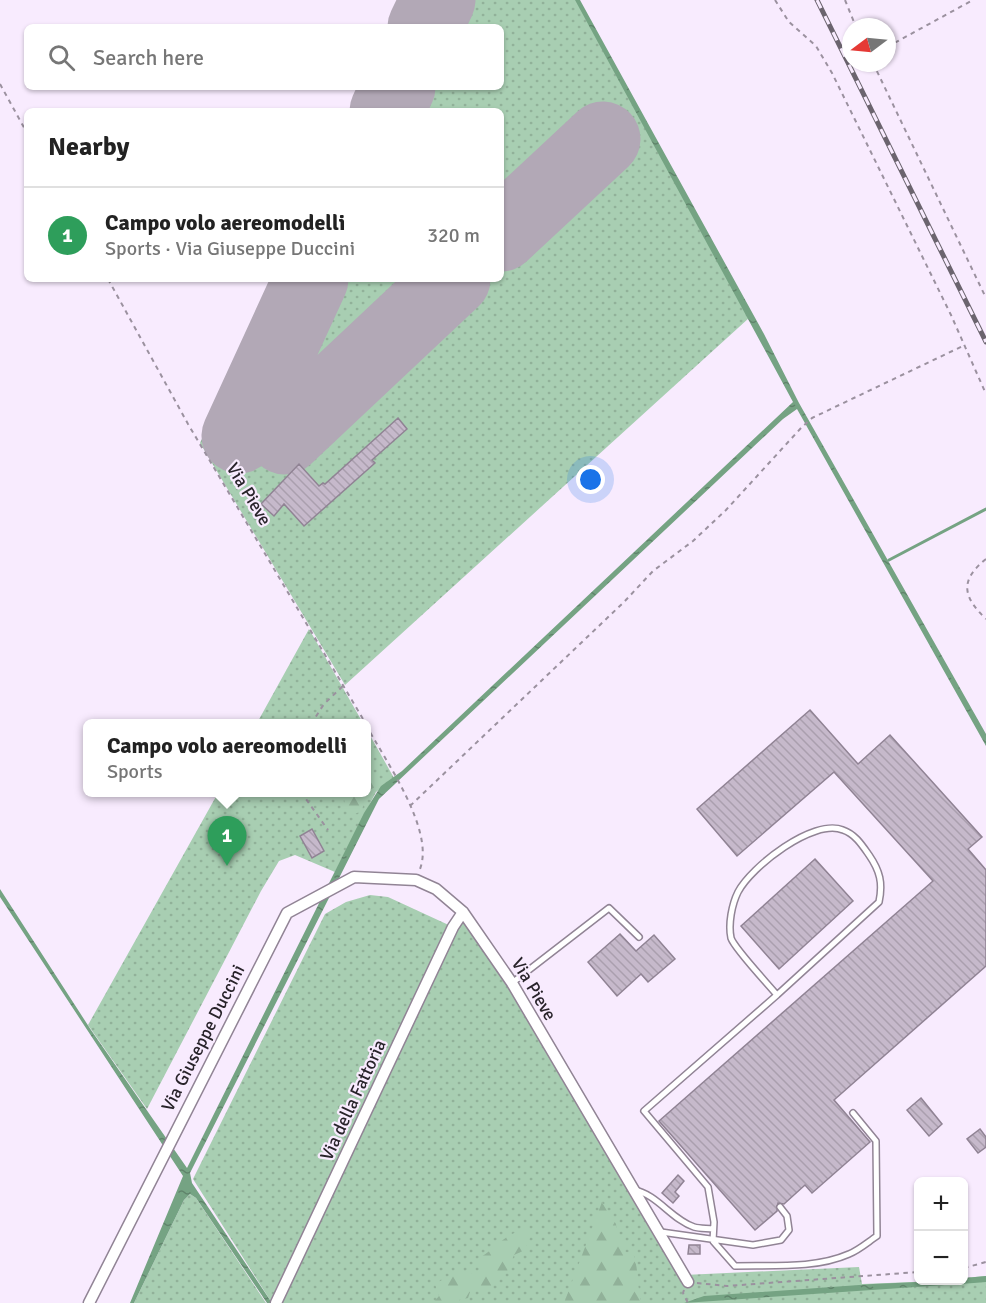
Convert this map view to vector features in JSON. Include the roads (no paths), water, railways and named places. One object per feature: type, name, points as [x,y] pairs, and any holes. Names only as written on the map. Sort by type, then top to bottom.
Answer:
[{"type":"street","name":"Via Giuseppe Duccini","points":[[89,1303],[286,913],[354,877],[416,880]]},
{"type":"street","name":"Via Pieve","points":[[416,880],[436,889],[463,912],[512,983],[658,1232],[685,1288]]},
{"type":"street","name":"Via della Fattoria","points":[[276,1303],[453,927],[463,912]]},
{"type":"lane","points":[[777,995],[731,939],[730,919],[738,892],[775,851],[816,830],[842,829],[860,841],[879,871],[882,889],[879,902],[777,995],[644,1111],[708,1187],[713,1228],[712,1241],[735,1266],[808,1264],[850,1254],[877,1236],[876,1141],[853,1113]]},
{"type":"lane","points":[[512,983],[609,908],[639,937]]},
{"type":"lane","points":[[634,1190],[644,1192],[694,1227],[713,1228]]},
{"type":"lane","points":[[658,1232],[753,1245],[781,1240],[789,1230],[787,1216],[780,1207]]},
{"type":"water","points":[[575,0],[580,0],[764,334],[799,403],[986,734],[986,746],[797,409],[783,419],[379,799],[190,1173],[192,1183],[272,1303],[267,1303],[196,1198],[190,1194],[184,1200],[134,1303],[130,1303],[183,1176],[0,897],[0,889],[91,1030],[187,1168],[364,813],[381,786],[402,771],[793,402]]},
{"type":"water","points":[[986,1276],[986,1282],[968,1283],[968,1278]]},
{"type":"water","points":[[914,1282],[914,1285],[943,1285],[684,1303],[704,1296]]},
{"type":"waterway","points":[[889,560],[986,509]]},
{"type":"railway","points":[[817,0],[986,342]]},
{"type":"place","name":"Campo volo aereomodelli","points":[[227,866]]}]
